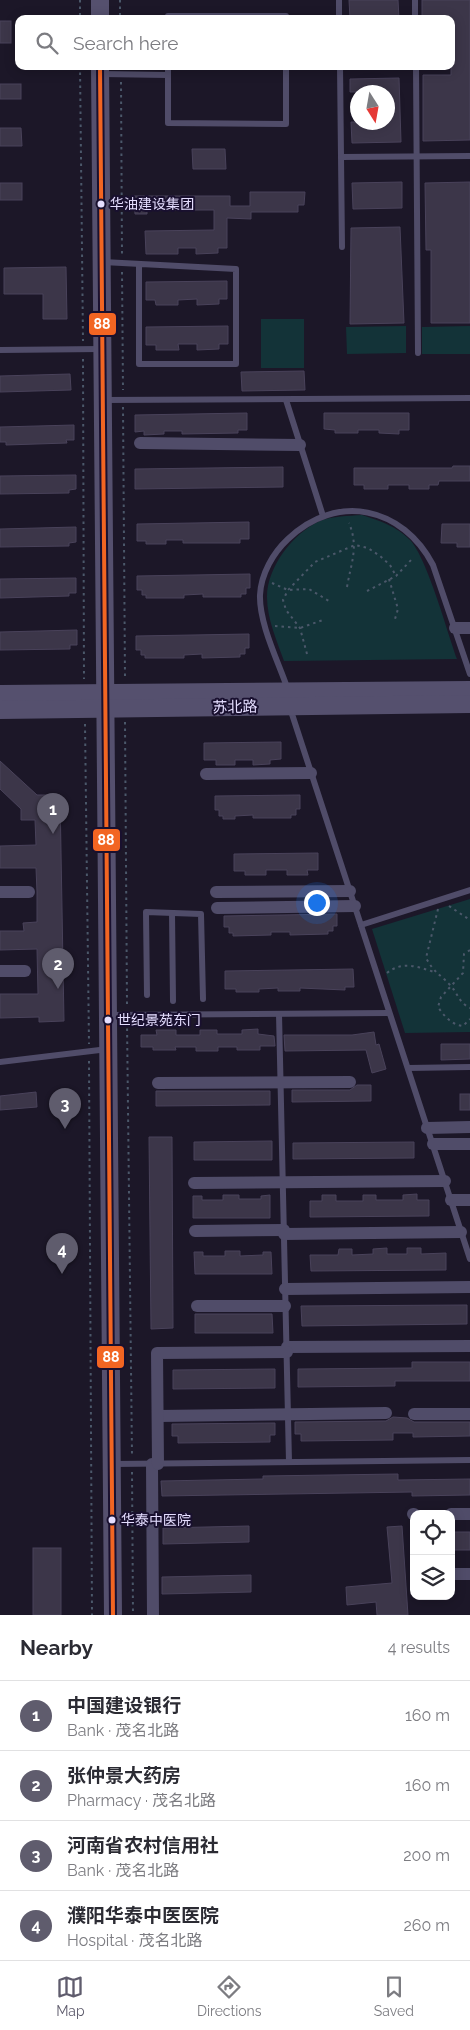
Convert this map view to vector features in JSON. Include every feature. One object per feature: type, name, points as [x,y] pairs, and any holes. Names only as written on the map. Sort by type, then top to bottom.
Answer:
[{"type":"street","points":[[100,0],[100,15]]},
{"type":"street","points":[[100,70],[113,1615]]},
{"type":"street","points":[[140,443],[300,445]]},
{"type":"street","points":[[454,628],[470,628]]},
{"type":"street","name":"苏北路","points":[[0,694],[85,701],[125,701],[289,699],[470,690]]},
{"type":"street","name":"苏北路","points":[[289,699],[470,704]]},
{"type":"street","name":"苏北路","points":[[0,710],[85,701]]},
{"type":"street","points":[[206,774],[311,773]]},
{"type":"street","points":[[216,892],[350,891]]},
{"type":"street","points":[[0,892],[29,892]]},
{"type":"street","points":[[217,908],[355,906]]},
{"type":"street","points":[[0,971],[25,971]]},
{"type":"street","points":[[158,1083],[350,1082]]},
{"type":"street","points":[[427,1128],[470,1127]]},
{"type":"street","points":[[433,1144],[470,1144]]},
{"type":"street","points":[[194,1182],[445,1181]]},
{"type":"street","points":[[451,1200],[470,1200]]},
{"type":"street","points":[[195,1231],[462,1232]]},
{"type":"street","points":[[285,1289],[470,1287]]},
{"type":"street","points":[[197,1306],[286,1306]]},
{"type":"street","points":[[153,1615],[155,1464],[158,1416],[157,1353],[470,1346]]},
{"type":"street","points":[[158,1416],[386,1413]]},
{"type":"street","points":[[414,1414],[470,1414]]},
{"type":"street","points":[[455,1514],[470,1514]]},
{"type":"street","points":[[455,1574],[470,1574]]},
{"type":"lane","points":[[339,0],[340,15]]},
{"type":"lane","points":[[415,0],[416,15]]},
{"type":"lane","points":[[100,70],[121,74],[168,75]]},
{"type":"lane","points":[[168,70],[168,123],[286,124],[286,70]]},
{"type":"lane","points":[[340,70],[342,247]]},
{"type":"lane","points":[[416,70],[418,353]]},
{"type":"lane","points":[[341,157],[470,156]]},
{"type":"lane","points":[[102,262],[236,269],[236,364],[139,364],[140,264]]},
{"type":"lane","points":[[0,350],[103,349]]},
{"type":"lane","points":[[102,400],[470,398]]},
{"type":"lane","points":[[286,400],[323,516]]},
{"type":"lane","points":[[470,674],[433,565],[426,551],[412,534],[400,525],[382,516],[361,510],[323,516],[296,530],[278,548],[262,581],[260,598],[263,615],[311,773],[470,1258]]},
{"type":"lane","points":[[361,925],[470,890]]},
{"type":"lane","points":[[147,996],[146,912],[201,914],[203,999]]},
{"type":"lane","points":[[172,913],[173,1001]]},
{"type":"lane","points":[[280,1014],[289,1462]]},
{"type":"lane","points":[[109,1015],[390,1014]]},
{"type":"lane","points":[[0,1062],[109,1049]]},
{"type":"lane","points":[[408,1068],[470,1067]]},
{"type":"lane","points":[[112,1464],[470,1460]]},
{"type":"path","points":[[80,0],[80,15]]},
{"type":"path","points":[[120,0],[120,15]]},
{"type":"path","points":[[80,70],[92,1615]]},
{"type":"path","points":[[121,74],[133,1615]]},
{"type":"path","points":[[347,587],[355,546],[355,538],[349,523]]},
{"type":"path","points":[[307,654],[300,628],[286,610],[283,600],[288,590],[315,562],[355,546],[368,548],[390,565],[396,576]]},
{"type":"path","points":[[366,590],[396,576],[412,559]]},
{"type":"path","points":[[389,579],[398,609],[395,619]]},
{"type":"path","points":[[270,582],[288,590],[309,588],[329,601]]},
{"type":"path","points":[[275,626],[300,628],[323,620]]},
{"type":"path","points":[[448,906],[470,920]]},
{"type":"path","points":[[438,909],[426,958],[434,972],[451,986],[460,1002],[470,1008]]},
{"type":"path","points":[[470,950],[464,954],[463,973],[441,997],[438,1007],[443,1015],[458,1025],[463,1026],[470,1019]]},
{"type":"path","points":[[387,973],[394,968],[404,965],[434,972]]},
{"type":"green space","points":[[261,319],[304,319],[304,368],[261,368]]},
{"type":"green space","points":[[406,326],[406,353],[347,354],[346,327]]},
{"type":"green space","points":[[470,326],[470,354],[422,354],[422,327]]},
{"type":"green space","points":[[362,515],[399,531],[410,540],[416,549],[430,578],[457,659],[284,661],[273,630],[267,605],[271,574],[291,542],[310,526],[330,518]]},
{"type":"green space","points":[[470,899],[470,1032],[405,1033],[372,929]]},
{"type":"building","points":[[349,0],[398,0],[399,15],[350,15]]},
{"type":"building","points":[[422,0],[470,0],[470,140],[423,141],[423,75],[451,75],[451,70],[455,70],[455,15],[422,15]]},
{"type":"building","points":[[0,21],[11,21],[11,43],[0,43]]},
{"type":"building","points":[[399,78],[401,142],[352,143],[351,130],[395,130],[395,85],[350,85],[350,79]]},
{"type":"building","points":[[0,84],[21,84],[21,99],[0,99]]},
{"type":"building","points":[[0,128],[21,128],[22,146],[0,146]]},
{"type":"building","points":[[192,149],[225,149],[226,169],[193,169]]},
{"type":"building","points":[[402,182],[402,208],[353,209],[352,183]]},
{"type":"building","points":[[470,182],[470,323],[431,323],[431,250],[426,250],[425,183]]},
{"type":"building","points":[[0,183],[22,183],[22,200],[0,200]]},
{"type":"building","points":[[250,192],[305,192],[304,205],[298,205],[298,212],[251,212],[251,219],[227,218],[227,248],[218,248],[218,253],[196,254],[196,248],[178,248],[178,254],[146,254],[145,231],[214,230],[214,210],[147,210],[147,214],[135,214],[134,196],[230,196],[230,206],[250,206]]},
{"type":"building","points":[[400,227],[404,323],[350,324],[351,228]]},
{"type":"building","points":[[66,267],[67,319],[43,319],[43,294],[4,294],[4,268]]},
{"type":"building","points":[[227,281],[227,299],[219,299],[219,304],[197,305],[197,299],[178,300],[178,305],[156,305],[155,300],[146,300],[146,282]]},
{"type":"building","points":[[228,326],[228,344],[219,344],[219,349],[197,350],[197,344],[178,344],[179,350],[156,350],[156,345],[146,345],[146,327]]},
{"type":"building","points":[[304,371],[305,390],[242,391],[241,372]]},
{"type":"building","points":[[70,374],[71,390],[0,392],[0,376]]},
{"type":"building","points":[[247,413],[247,430],[238,430],[238,433],[182,434],[182,431],[164,431],[164,434],[144,435],[144,431],[135,432],[135,415]]},
{"type":"building","points":[[324,413],[409,413],[409,430],[399,430],[399,434],[379,433],[379,430],[358,430],[358,433],[335,433],[335,430],[324,429]]},
{"type":"building","points":[[74,425],[74,440],[66,440],[67,443],[6,445],[6,442],[0,442],[0,427]]},
{"type":"building","points":[[453,466],[470,466],[470,481],[439,481],[438,485],[429,485],[429,489],[409,489],[409,485],[388,485],[388,489],[364,489],[364,485],[354,485],[354,468],[452,468]]},
{"type":"building","points":[[283,467],[283,487],[135,489],[135,469]]},
{"type":"building","points":[[76,475],[76,489],[69,490],[69,493],[0,494],[0,476]]},
{"type":"building","points":[[249,522],[249,539],[240,539],[240,543],[183,543],[183,540],[166,540],[166,544],[146,544],[146,541],[137,541],[137,524]]},
{"type":"building","points":[[442,524],[470,524],[470,547],[457,547],[457,543],[441,543]]},
{"type":"building","points":[[76,527],[76,542],[69,543],[69,546],[0,547],[0,529]]},
{"type":"building","points":[[250,574],[250,588],[246,588],[246,594],[241,594],[241,597],[203,597],[203,594],[184,595],[184,598],[146,598],[146,595],[142,595],[142,590],[137,590],[137,576]]},
{"type":"building","points":[[76,578],[76,593],[69,593],[69,596],[0,598],[0,579]]},
{"type":"building","points":[[77,630],[77,645],[70,645],[70,649],[0,650],[0,632]]},
{"type":"building","points":[[249,634],[249,648],[245,648],[245,654],[240,654],[240,657],[202,658],[202,654],[184,655],[184,658],[145,658],[145,655],[141,655],[141,650],[136,650],[136,636]]},
{"type":"building","points":[[281,742],[281,759],[270,760],[270,764],[253,765],[253,760],[235,760],[235,765],[216,765],[216,760],[204,760],[204,743]]},
{"type":"building","points":[[0,761],[37,795],[60,795],[64,1021],[39,1022],[39,1017],[0,1018],[0,994],[38,994],[37,949],[0,950],[0,931],[24,931],[23,923],[37,922],[37,892],[36,868],[0,868],[0,846],[36,845],[35,820],[21,820],[21,809],[0,789]]},
{"type":"building","points":[[300,795],[300,809],[296,809],[296,815],[291,815],[291,818],[253,818],[253,815],[235,816],[235,819],[223,819],[223,816],[219,816],[219,810],[215,810],[215,796]]},
{"type":"building","points":[[318,853],[318,870],[307,870],[308,875],[287,875],[287,870],[266,870],[266,875],[245,875],[245,871],[234,871],[234,854]]},
{"type":"building","points":[[337,914],[337,926],[333,926],[333,931],[328,931],[328,934],[290,935],[290,932],[271,932],[271,935],[233,936],[233,933],[229,933],[229,927],[224,927],[224,916]]},
{"type":"building","points":[[353,969],[354,987],[345,987],[345,990],[300,988],[300,991],[278,991],[278,988],[259,989],[259,992],[236,992],[236,989],[225,989],[225,971]]},
{"type":"building","points":[[258,1029],[258,1034],[274,1036],[275,1046],[260,1046],[260,1050],[237,1050],[237,1047],[218,1047],[218,1051],[196,1051],[196,1047],[175,1047],[176,1050],[153,1050],[153,1047],[141,1047],[141,1035],[157,1035],[156,1030],[176,1030],[176,1035],[200,1035],[200,1030],[217,1030],[217,1034],[242,1034],[242,1030]]},
{"type":"building","points":[[374,1032],[376,1045],[379,1044],[386,1069],[372,1073],[366,1050],[285,1051],[284,1035],[352,1035]]},
{"type":"building","points":[[441,1044],[470,1044],[470,1059],[441,1060]]},
{"type":"building","points":[[357,1085],[371,1085],[371,1101],[292,1102],[292,1090],[350,1090]]},
{"type":"building","points":[[156,1091],[270,1091],[270,1105],[156,1106]]},
{"type":"building","points":[[36,1092],[37,1107],[0,1110],[0,1096]]},
{"type":"building","points":[[460,1094],[470,1094],[470,1110],[460,1110]]},
{"type":"building","points":[[149,1137],[172,1137],[173,1328],[151,1329]]},
{"type":"building","points":[[272,1141],[272,1160],[194,1160],[194,1142]]},
{"type":"building","points":[[414,1142],[414,1158],[293,1159],[293,1143]]},
{"type":"building","points":[[417,1194],[417,1200],[429,1200],[429,1216],[310,1217],[310,1201],[322,1201],[322,1195],[336,1195],[336,1201],[363,1201],[363,1195],[376,1195],[376,1200],[403,1200],[403,1195]]},
{"type":"building","points":[[223,1195],[239,1195],[239,1199],[261,1199],[261,1196],[270,1195],[270,1218],[193,1218],[193,1196],[202,1196],[202,1200],[223,1200]]},
{"type":"building","points":[[387,1248],[387,1254],[407,1254],[407,1248],[421,1248],[421,1254],[446,1253],[446,1270],[311,1271],[310,1255],[338,1255],[339,1249],[352,1249],[352,1255],[373,1254],[373,1249]]},
{"type":"building","points":[[225,1251],[240,1251],[240,1256],[263,1255],[263,1252],[271,1252],[272,1274],[195,1274],[194,1252],[203,1252],[203,1256],[225,1256]]},
{"type":"building","points":[[467,1305],[467,1324],[302,1326],[301,1306]]},
{"type":"building","points":[[195,1314],[272,1314],[273,1333],[195,1333]]},
{"type":"building","points":[[412,1362],[470,1362],[470,1381],[395,1381],[395,1386],[298,1387],[298,1369],[412,1368]]},
{"type":"building","points":[[275,1369],[275,1388],[173,1389],[173,1370]]},
{"type":"building","points":[[393,1417],[407,1418],[414,1422],[470,1422],[470,1436],[413,1437],[413,1433],[393,1433],[393,1440],[301,1441],[301,1434],[295,1434],[295,1422],[386,1421]]},
{"type":"building","points":[[275,1423],[275,1435],[270,1435],[270,1442],[178,1443],[178,1436],[172,1436],[172,1424]]},
{"type":"building","points":[[398,1474],[398,1480],[470,1479],[470,1495],[412,1496],[412,1492],[162,1496],[161,1481],[263,1479],[263,1476]]},
{"type":"building","points":[[249,1526],[249,1542],[163,1544],[163,1528]]},
{"type":"building","points":[[402,1526],[408,1615],[377,1615],[376,1602],[347,1605],[346,1587],[392,1583],[387,1527]]},
{"type":"building","points":[[455,1532],[470,1532],[470,1550],[455,1550]]},
{"type":"building","points":[[33,1548],[61,1548],[61,1615],[33,1615]]},
{"type":"building","points":[[251,1575],[251,1592],[162,1594],[162,1577]]},
{"type":"transit line","name":"88","points":[[100,70],[113,1615]]},
{"type":"place","name":"华油建设集团","points":[[101,204]]},
{"type":"place","name":"中国建设银行","points":[[53,834]]},
{"type":"place","name":"张仲景大药房","points":[[58,989]]},
{"type":"place","name":"世纪景苑东门","points":[[108,1020]]},
{"type":"place","name":"河南省农村信用社","points":[[65,1129]]},
{"type":"place","name":"濮阳华泰中医医院","points":[[62,1274]]},
{"type":"place","name":"华泰中医院","points":[[112,1520]]}]
